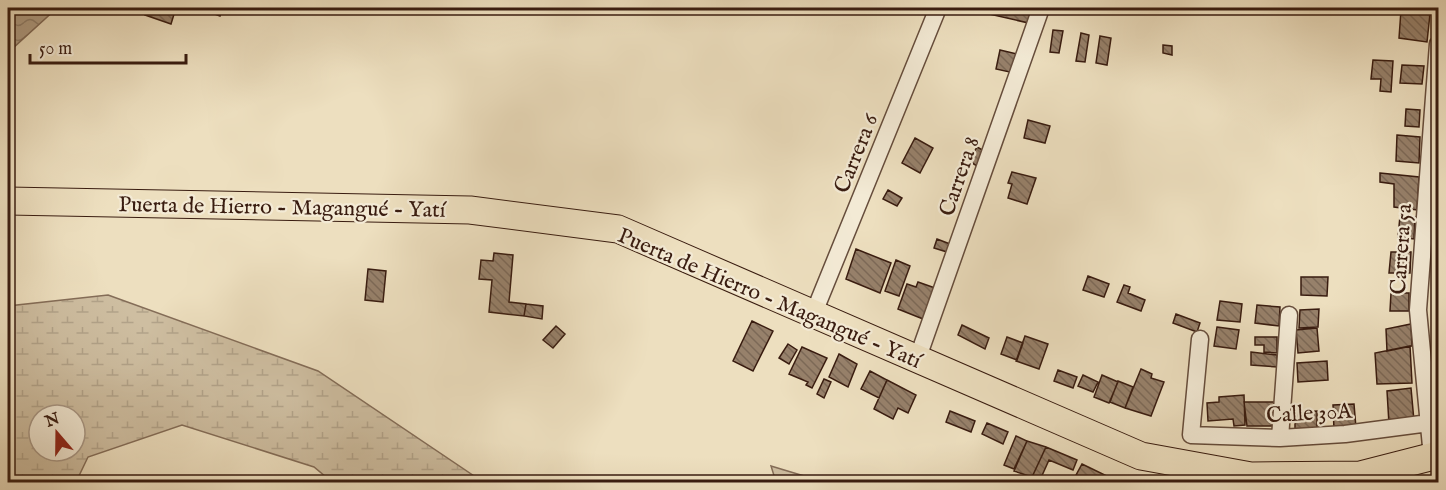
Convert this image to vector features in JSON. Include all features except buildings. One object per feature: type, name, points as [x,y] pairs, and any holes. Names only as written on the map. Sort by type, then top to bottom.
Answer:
[{"type":"highway","name":"Puerta de Hierro - Magangué - Yatí","points":[[8,201],[470,210],[618,229],[1141,456],[1251,476],[1360,476],[1435,456]]},
{"type":"street","name":"Carrera 6","points":[[813,315],[938,8]]},
{"type":"street","name":"Carrera 8","points":[[917,360],[1041,8]]},
{"type":"street","name":"Carrera 5a","points":[[1435,456],[1429,423],[1418,310],[1438,44]]},
{"type":"street","points":[[1280,438],[1289,315]]},
{"type":"street","name":"Calle 30A","points":[[1200,339],[1191,435],[1280,438],[1345,434],[1429,423]]},
{"type":"green space","points":[[108,295],[318,371],[483,482],[332,482],[314,467],[182,425],[87,459],[87,403],[27,403],[27,463],[85,463],[76,482],[8,482],[8,306]]},
{"type":"green space","points":[[771,466],[824,482],[776,482]]},
{"type":"water","points":[[8,8],[57,8],[8,50]]}]
